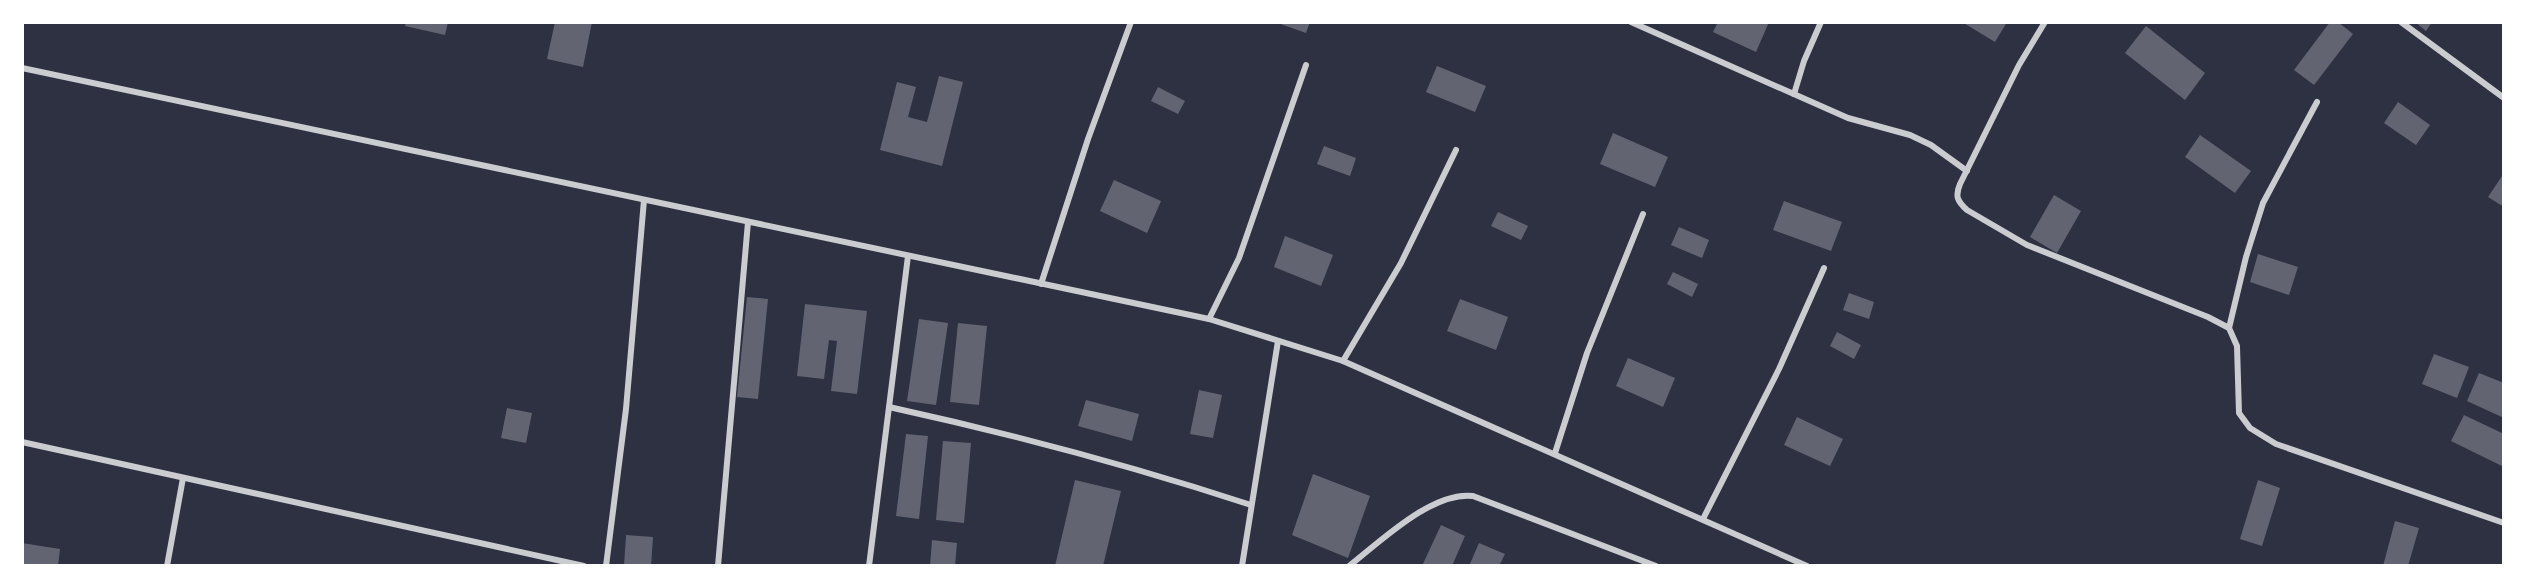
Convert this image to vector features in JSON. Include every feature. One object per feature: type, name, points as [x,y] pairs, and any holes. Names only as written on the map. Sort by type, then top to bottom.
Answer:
[{"type":"street","points":[[1041,284],[1131,22]]},
{"type":"street","points":[[1631,22],[1848,118],[1920,140],[1931,145],[1967,171]]},
{"type":"street","points":[[1794,94],[1804,61],[1821,22]]},
{"type":"street","points":[[2045,22],[2019,65],[1956,194],[1959,203],[2027,245],[2208,317],[2229,328]]},
{"type":"street","points":[[2401,22],[2504,98]]},
{"type":"street","points":[[1209,319],[1239,258],[1306,65]]},
{"type":"street","points":[[22,68],[1209,319],[1343,361],[1807,566]]},
{"type":"street","points":[[2317,102],[2263,203],[2246,257],[2229,328],[2237,346],[2239,413],[2250,428],[2276,444],[2504,523]]},
{"type":"street","points":[[1343,361],[1401,263],[1456,150]]},
{"type":"street","points":[[606,566],[626,409],[644,200]]},
{"type":"street","points":[[1555,453],[1587,353],[1643,214]]},
{"type":"street","points":[[717,566],[748,222]]},
{"type":"street","points":[[869,566],[908,256]]},
{"type":"street","points":[[1703,519],[1779,369],[1824,268]]},
{"type":"street","points":[[1242,566],[1278,341]]},
{"type":"street","points":[[889,407],[992,429],[1130,466],[1251,505]]},
{"type":"street","points":[[22,442],[584,566]]},
{"type":"street","points":[[167,566],[183,478]]},
{"type":"street","points":[[1349,566],[1420,513],[1460,495],[1473,496],[1656,566]]},
{"type":"building","points":[[406,22],[448,22],[445,35],[405,26]]},
{"type":"building","points":[[555,22],[592,22],[583,67],[547,59]]},
{"type":"building","points":[[1275,22],[1310,22],[1306,33]]},
{"type":"building","points":[[1718,22],[1769,22],[1756,52],[1713,32]]},
{"type":"building","points":[[1962,22],[2007,22],[1995,42]]},
{"type":"building","points":[[2330,22],[2338,22],[2353,34],[2314,85],[2294,70]]},
{"type":"building","points":[[2415,22],[2432,22],[2426,31]]},
{"type":"building","points":[[2146,26],[2205,73],[2185,100],[2125,53]]},
{"type":"building","points":[[1437,66],[1486,86],[1475,112],[1426,92]]},
{"type":"building","points":[[939,76],[963,82],[942,166],[880,150],[897,82],[916,87],[908,117],[927,122]]},
{"type":"building","points":[[1158,87],[1185,101],[1178,114],[1151,101]]},
{"type":"building","points":[[2398,102],[2430,125],[2416,145],[2384,123]]},
{"type":"building","points":[[1613,133],[1668,157],[1655,187],[1600,164]]},
{"type":"building","points":[[2200,135],[2251,171],[2235,193],[2185,157]]},
{"type":"building","points":[[1324,146],[1356,158],[1350,176],[1317,164]]},
{"type":"building","points":[[2504,173],[2504,207],[2488,197]]},
{"type":"building","points":[[1114,180],[1161,201],[1147,233],[1100,211]]},
{"type":"building","points":[[2054,195],[2081,211],[2057,253],[2030,237]]},
{"type":"building","points":[[1784,201],[1842,222],[1831,251],[1773,230]]},
{"type":"building","points":[[1498,212],[1528,226],[1521,240],[1491,226]]},
{"type":"building","points":[[1679,227],[1709,240],[1702,258],[1671,245]]},
{"type":"building","points":[[1285,236],[1333,255],[1321,286],[1274,267]]},
{"type":"building","points":[[2258,254],[2298,267],[2289,295],[2250,282]]},
{"type":"building","points":[[1673,272],[1698,284],[1692,297],[1667,284]]},
{"type":"building","points":[[1849,293],[1874,302],[1869,319],[1843,310]]},
{"type":"building","points":[[747,297],[768,299],[758,399],[737,397]]},
{"type":"building","points":[[1460,299],[1508,317],[1496,350],[1447,331]]},
{"type":"building","points":[[805,304],[867,311],[857,394],[831,391],[837,341],[829,340],[824,379],[797,376]]},
{"type":"building","points":[[919,319],[948,323],[936,405],[907,401]]},
{"type":"building","points":[[958,323],[987,326],[979,405],[950,402]]},
{"type":"building","points":[[1837,332],[1861,345],[1854,359],[1830,346]]},
{"type":"building","points":[[2434,354],[2469,367],[2457,398],[2422,384]]},
{"type":"building","points":[[1628,358],[1675,378],[1663,407],[1616,386]]},
{"type":"building","points":[[2479,373],[2504,383],[2504,418],[2467,401]]},
{"type":"building","points":[[1199,390],[1222,395],[1213,438],[1190,434]]},
{"type":"building","points":[[1086,400],[1139,414],[1132,441],[1078,426]]},
{"type":"building","points":[[507,408],[532,413],[526,443],[501,438]]},
{"type":"building","points":[[2464,415],[2504,434],[2504,467],[2451,441]]},
{"type":"building","points":[[1797,417],[1843,439],[1830,466],[1784,445]]},
{"type":"building","points":[[906,434],[928,436],[919,519],[896,516]]},
{"type":"building","points":[[943,441],[971,443],[964,523],[936,520]]},
{"type":"building","points":[[1313,474],[1370,496],[1348,558],[1292,535]]},
{"type":"building","points":[[1075,480],[1121,491],[1103,566],[1055,566]]},
{"type":"building","points":[[2258,480],[2280,488],[2262,546],[2240,539]]},
{"type":"building","points":[[2395,521],[2419,528],[2408,566],[2383,566]]},
{"type":"building","points":[[1441,525],[1465,536],[1452,566],[1422,566]]},
{"type":"building","points":[[626,535],[653,537],[651,566],[624,566]]},
{"type":"building","points":[[932,540],[957,543],[955,566],[930,566]]},
{"type":"building","points":[[22,543],[60,549],[58,566],[22,566]]},
{"type":"building","points":[[1479,543],[1505,554],[1499,566],[1469,566]]}]
